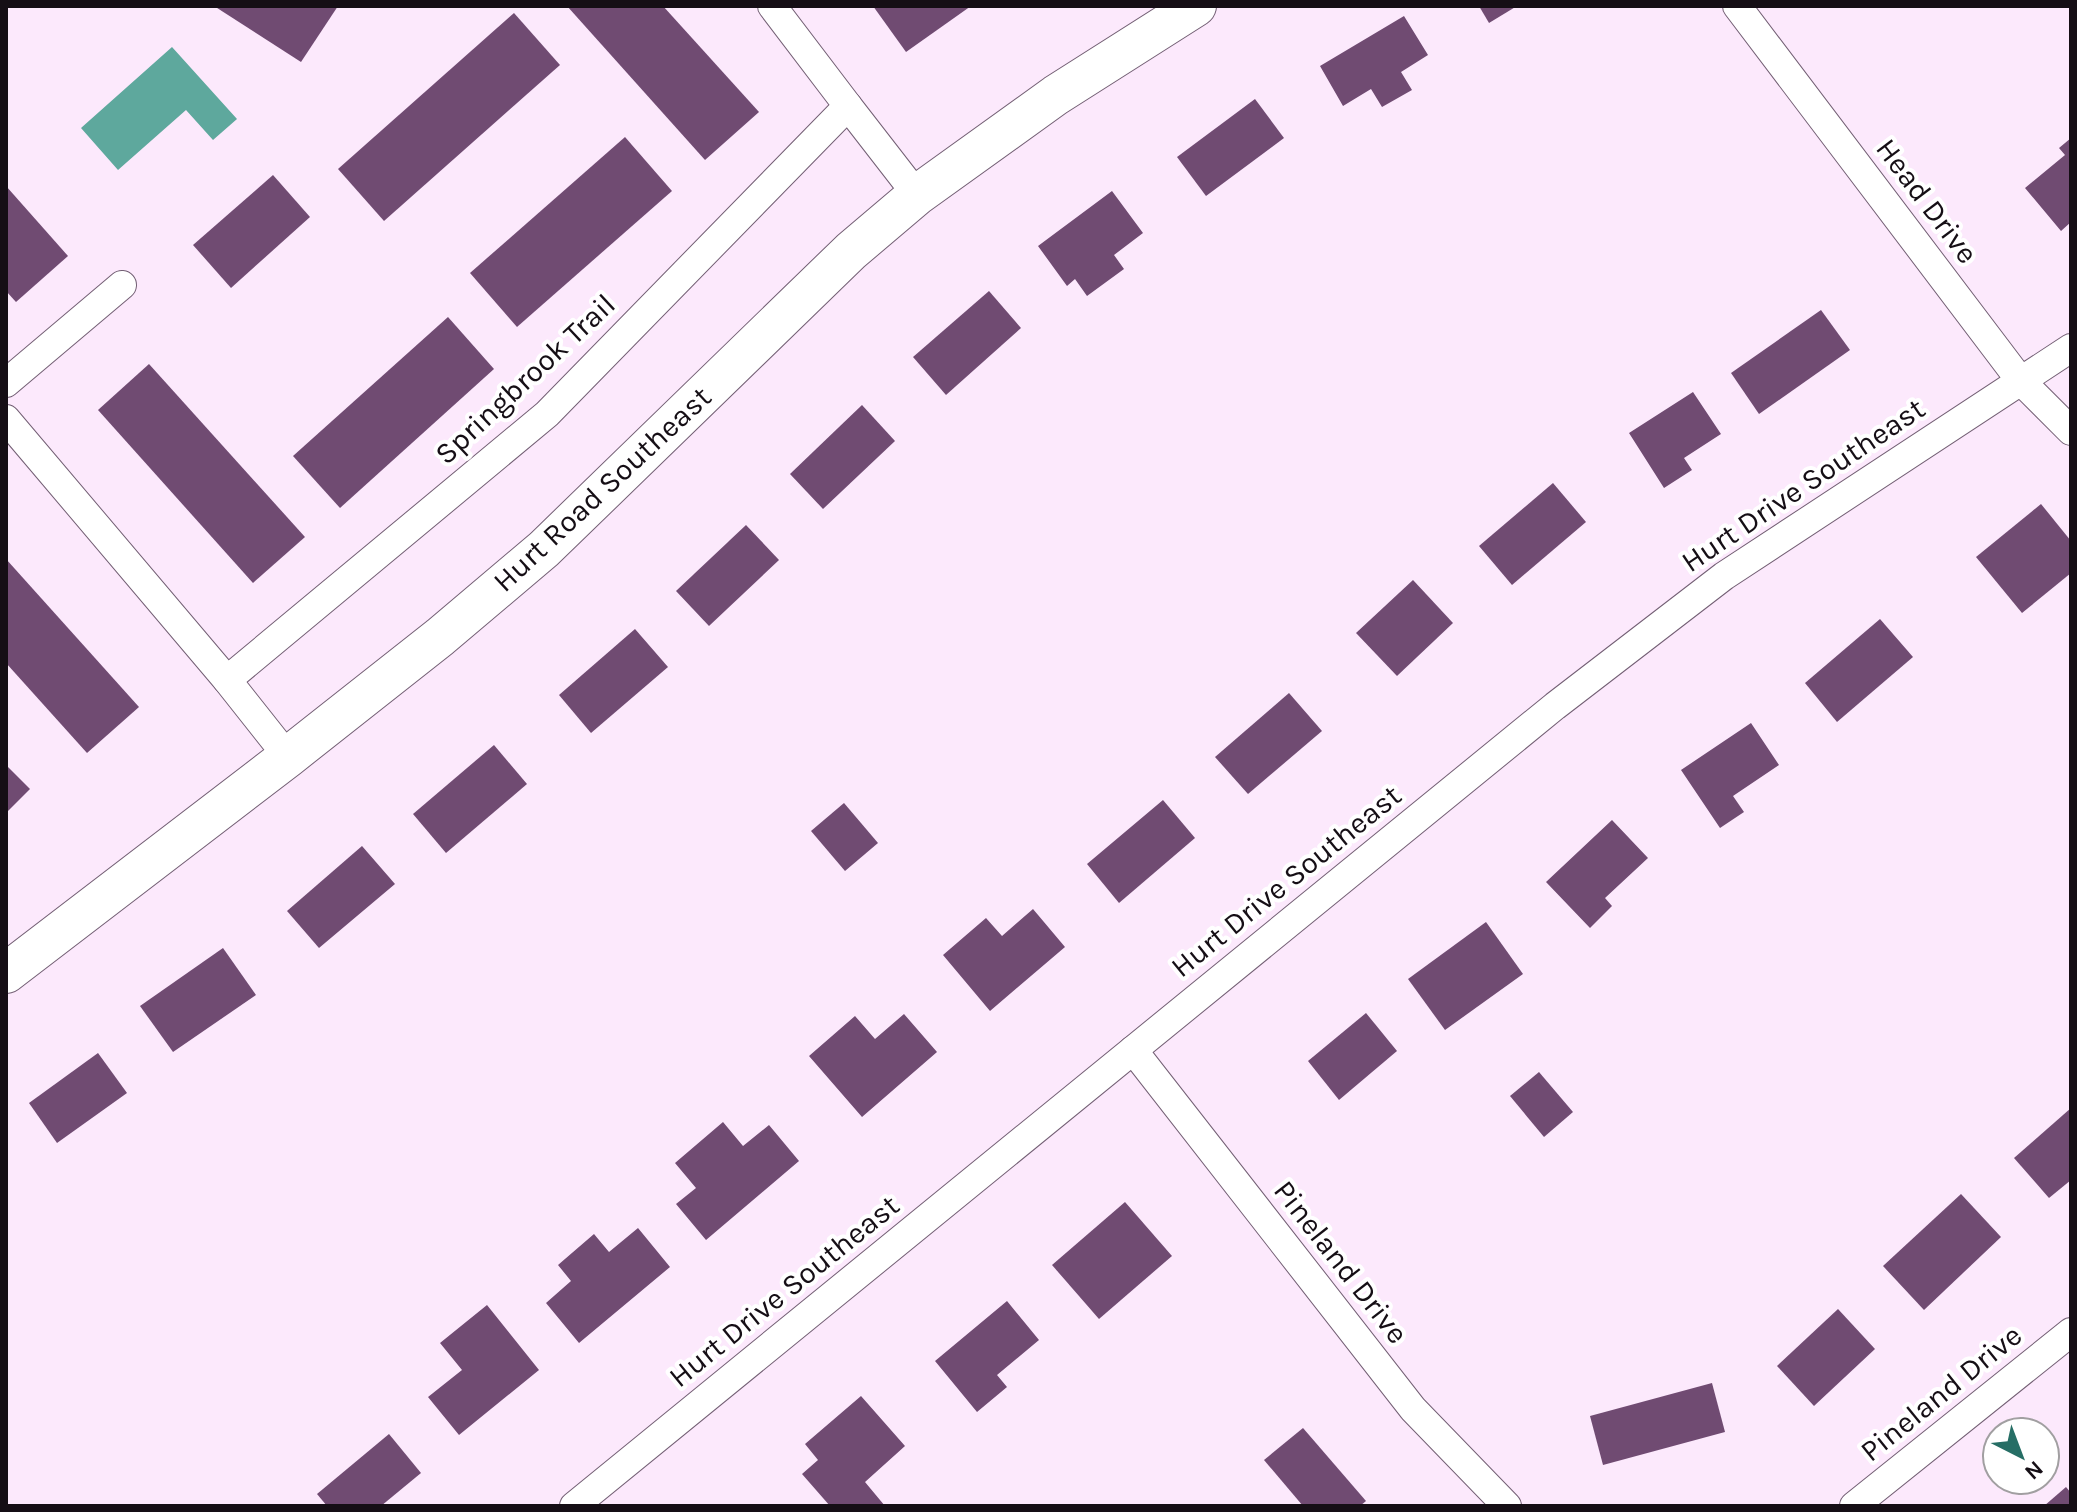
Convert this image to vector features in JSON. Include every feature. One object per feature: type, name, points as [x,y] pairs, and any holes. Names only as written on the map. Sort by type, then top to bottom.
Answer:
[{"type":"street","points":[[772,6],[917,195]]},
{"type":"street","name":"Hurt Road Southeast","points":[[6,973],[288,757],[440,637],[544,549],[851,251],[917,195],[1056,95],[1196,6]]},
{"type":"street","name":"Head Drive","points":[[1737,6],[2020,380],[2071,431]]},
{"type":"street","name":"Springbrook Trail","points":[[227,680],[547,414],[848,106]]},
{"type":"street","points":[[6,383],[122,285]]},
{"type":"street","name":"Hurt Drive Southeast","points":[[574,1506],[1543,716],[1724,576],[2071,348]]},
{"type":"street","points":[[6,419],[227,680],[288,757]]},
{"type":"street","name":"Pineland Drive","points":[[1133,1050],[1413,1409],[1507,1506]]},
{"type":"street","name":"Pineland Drive","points":[[1854,1506],[2071,1332]]},
{"type":"shaded area","points":[[172,47],[237,119],[213,140],[186,110],[118,170],[81,128]]},
{"type":"building","points":[[214,6],[338,6],[301,62]]},
{"type":"building","points":[[567,6],[663,6],[759,112],[705,160]]},
{"type":"building","points":[[873,6],[971,6],[906,52]]},
{"type":"building","points":[[1479,6],[1517,6],[1489,23]]},
{"type":"building","points":[[514,13],[560,65],[384,221],[338,169]]},
{"type":"building","points":[[1404,16],[1428,55],[1401,72],[1412,90],[1382,107],[1371,89],[1343,106],[1320,66]]},
{"type":"building","points":[[1255,99],[1284,138],[1206,196],[1177,157]]},
{"type":"building","points":[[625,137],[672,191],[517,327],[470,273]]},
{"type":"building","points":[[2071,138],[2071,222],[2061,231],[2025,188],[2065,155],[2059,148]]},
{"type":"building","points":[[273,175],[310,217],[231,288],[193,245]]},
{"type":"building","points":[[6,186],[68,256],[16,302],[6,291]]},
{"type":"building","points":[[1112,191],[1143,233],[1114,255],[1124,269],[1087,296],[1075,279],[1067,286],[1038,246]]},
{"type":"building","points":[[989,291],[1021,328],[946,395],[913,357]]},
{"type":"building","points":[[1821,310],[1850,350],[1759,414],[1731,373]]},
{"type":"building","points":[[448,317],[494,369],[340,508],[293,456]]},
{"type":"building","points":[[149,364],[305,537],[253,583],[98,410]]},
{"type":"building","points":[[1693,392],[1721,434],[1684,458],[1692,470],[1664,488],[1629,433]]},
{"type":"building","points":[[862,405],[895,441],[823,509],[790,474]]},
{"type":"building","points":[[1553,483],[1586,522],[1512,585],[1479,546]]},
{"type":"building","points":[[2041,504],[2071,541],[2071,573],[2022,613],[1976,557]]},
{"type":"building","points":[[746,525],[779,560],[709,626],[676,591]]},
{"type":"building","points":[[6,559],[139,707],[87,753],[6,663]]},
{"type":"building","points":[[1413,580],[1453,623],[1397,676],[1356,633]]},
{"type":"building","points":[[1880,619],[1913,657],[1837,722],[1805,683]]},
{"type":"building","points":[[635,629],[668,667],[591,733],[559,695]]},
{"type":"building","points":[[1289,693],[1322,731],[1248,794],[1215,757]]},
{"type":"building","points":[[1751,723],[1779,765],[1733,796],[1744,812],[1720,828],[1681,770]]},
{"type":"building","points":[[494,745],[527,784],[446,853],[413,814]]},
{"type":"building","points":[[6,765],[30,789],[6,813]]},
{"type":"building","points":[[1163,800],[1195,838],[1119,903],[1087,864]]},
{"type":"building","points":[[844,803],[878,843],[845,871],[811,831]]},
{"type":"building","points":[[1612,820],[1648,858],[1605,898],[1612,906],[1590,928],[1546,882]]},
{"type":"building","points":[[362,846],[395,884],[319,948],[287,911]]},
{"type":"building","points":[[1033,909],[1065,947],[990,1011],[943,955],[986,918],[1002,936]]},
{"type":"building","points":[[1486,922],[1523,974],[1445,1030],[1408,979]]},
{"type":"building","points":[[223,948],[256,995],[173,1052],[140,1006]]},
{"type":"building","points":[[1366,1013],[1397,1051],[1339,1100],[1308,1061]]},
{"type":"building","points":[[904,1014],[937,1052],[862,1117],[809,1056],[855,1016],[875,1039]]},
{"type":"building","points":[[98,1053],[127,1093],[57,1143],[29,1103]]},
{"type":"building","points":[[1539,1072],[1573,1112],[1544,1137],[1510,1096]]},
{"type":"building","points":[[2071,1108],[2071,1180],[2049,1198],[2014,1158]]},
{"type":"building","points":[[723,1122],[743,1146],[769,1125],[799,1161],[706,1240],[676,1204],[696,1188],[675,1163]]},
{"type":"building","points":[[1961,1194],[2001,1237],[1924,1310],[1883,1266]]},
{"type":"building","points":[[1125,1202],[1172,1256],[1099,1319],[1052,1265]]},
{"type":"building","points":[[638,1228],[670,1267],[579,1343],[546,1303],[571,1281],[558,1265],[594,1234],[609,1252]]},
{"type":"building","points":[[1007,1301],[1039,1340],[997,1375],[1007,1387],[977,1412],[935,1361]]},
{"type":"building","points":[[487,1305],[539,1370],[459,1435],[428,1397],[462,1370],[440,1343]]},
{"type":"building","points":[[1838,1309],[1875,1349],[1814,1406],[1777,1366]]},
{"type":"building","points":[[1712,1383],[1725,1432],[1603,1465],[1590,1416]]},
{"type":"building","points":[[861,1396],[905,1446],[865,1482],[885,1506],[830,1506],[802,1474],[818,1460],[805,1444]]},
{"type":"building","points":[[1303,1428],[1366,1501],[1360,1506],[1303,1506],[1264,1460]]},
{"type":"building","points":[[389,1434],[421,1473],[381,1506],[327,1506],[317,1494]]},
{"type":"building","points":[[2066,1487],[2071,1493],[2071,1506],[2044,1506],[2056,1496],[2061,1496]]}]
